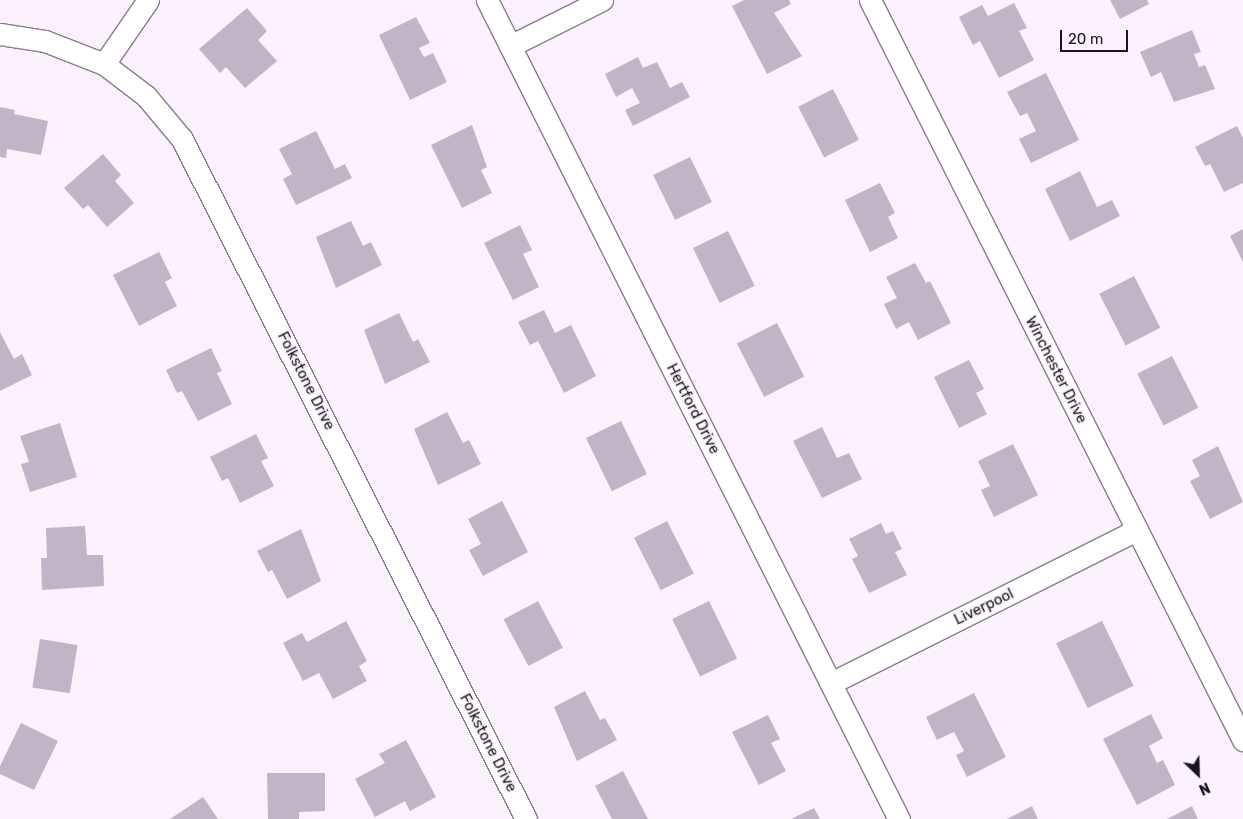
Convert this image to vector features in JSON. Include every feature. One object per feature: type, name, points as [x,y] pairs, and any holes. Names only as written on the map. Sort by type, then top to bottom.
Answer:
[{"type":"street","points":[[104,64],[148,0]]},
{"type":"street","name":"Hertford Drive","points":[[487,0],[898,819]]},
{"type":"street","points":[[510,46],[602,0]]},
{"type":"street","name":"Winchester Drive","points":[[870,0],[1243,740]]},
{"type":"street","name":"Folkstone Drive","points":[[0,34],[45,41],[104,64],[163,114],[198,166],[526,819]]},
{"type":"street","name":"Liverpool","points":[[831,683],[1137,530]]},
{"type":"building","points":[[744,0],[789,0],[791,4],[774,13],[802,56],[767,74],[732,6]]},
{"type":"building","points":[[1110,0],[1147,0],[1149,4],[1120,19]]},
{"type":"building","points":[[1014,3],[1027,28],[1019,31],[1034,60],[999,78],[980,41],[973,45],[959,17],[982,5],[988,16]]},
{"type":"building","points":[[247,8],[267,31],[258,40],[277,61],[245,88],[226,67],[220,73],[199,49]]},
{"type":"building","points":[[416,17],[430,43],[419,48],[424,57],[433,53],[447,82],[410,100],[379,35]]},
{"type":"building","points":[[1192,30],[1201,52],[1194,54],[1199,67],[1205,65],[1215,89],[1174,102],[1161,72],[1151,77],[1140,52]]},
{"type":"building","points":[[638,57],[643,68],[657,62],[670,88],[682,82],[690,97],[633,126],[625,110],[640,103],[632,88],[616,97],[605,74]]},
{"type":"building","points":[[1046,73],[1079,140],[1031,163],[1019,139],[1036,131],[1027,113],[1020,116],[1007,92]]},
{"type":"building","points":[[833,89],[859,140],[824,157],[798,107]]},
{"type":"building","points":[[0,107],[15,110],[14,114],[48,121],[41,155],[7,149],[6,158],[0,157]]},
{"type":"building","points":[[472,125],[487,167],[481,170],[492,193],[462,208],[431,145]]},
{"type":"building","points":[[1237,126],[1243,138],[1243,183],[1224,192],[1210,164],[1205,166],[1195,147]]},
{"type":"building","points":[[316,131],[335,169],[345,164],[352,178],[296,205],[283,179],[292,174],[279,149]]},
{"type":"building","points":[[103,154],[121,175],[115,181],[134,203],[107,227],[88,205],[83,209],[64,188]]},
{"type":"building","points":[[690,157],[712,202],[675,220],[653,175]]},
{"type":"building","points":[[1080,171],[1097,207],[1112,200],[1120,216],[1070,241],[1045,189]]},
{"type":"building","points":[[880,183],[895,213],[888,217],[898,238],[870,252],[845,200]]},
{"type":"building","points":[[351,221],[363,246],[371,242],[382,265],[336,288],[316,237]]},
{"type":"building","points":[[520,225],[532,250],[523,254],[539,287],[513,300],[484,243]]},
{"type":"building","points":[[1243,229],[1243,262],[1230,236]]},
{"type":"building","points":[[728,231],[755,286],[720,303],[693,248]]},
{"type":"building","points":[[159,252],[172,278],[165,282],[177,306],[139,326],[113,275]]},
{"type":"building","points":[[915,263],[926,283],[930,281],[951,323],[918,340],[909,322],[896,329],[884,304],[897,298],[886,277]]},
{"type":"building","points":[[1134,276],[1160,328],[1126,345],[1099,294]]},
{"type":"building","points":[[544,310],[555,333],[571,325],[596,376],[564,393],[538,341],[530,345],[518,322]]},
{"type":"building","points":[[399,313],[413,342],[418,339],[430,362],[385,384],[364,330]]},
{"type":"building","points":[[777,323],[804,376],[764,397],[737,343]]},
{"type":"building","points":[[0,332],[14,359],[22,354],[32,375],[0,391]]},
{"type":"building","points":[[211,348],[222,371],[217,373],[232,404],[198,421],[182,391],[177,393],[166,370]]},
{"type":"building","points":[[1172,356],[1198,408],[1164,425],[1137,374]]},
{"type":"building","points":[[969,360],[984,389],[976,393],[987,414],[959,428],[934,377]]},
{"type":"building","points":[[447,412],[463,443],[469,440],[481,464],[438,485],[414,429]]},
{"type":"building","points":[[621,421],[647,474],[612,491],[586,438]]},
{"type":"building","points":[[60,423],[77,477],[30,492],[21,464],[29,462],[20,436]]},
{"type":"building","points":[[822,427],[837,458],[849,453],[862,479],[822,498],[793,441]]},
{"type":"building","points":[[256,434],[268,458],[261,461],[274,486],[240,503],[228,478],[222,481],[210,457]]},
{"type":"building","points":[[1013,444],[1038,495],[994,517],[981,490],[990,486],[978,461]]},
{"type":"building","points":[[1218,446],[1243,502],[1210,519],[1190,481],[1200,476],[1192,460]]},
{"type":"building","points":[[502,501],[528,552],[483,576],[469,550],[481,544],[468,519]]},
{"type":"building","points":[[667,521],[694,574],[661,590],[634,538]]},
{"type":"building","points":[[881,523],[886,534],[893,531],[902,549],[895,552],[907,575],[869,593],[852,559],[858,556],[849,539]]},
{"type":"building","points":[[85,526],[87,555],[103,555],[104,586],[42,590],[41,558],[47,558],[46,528]]},
{"type":"building","points":[[301,529],[321,581],[287,599],[272,570],[268,572],[257,551]]},
{"type":"building","points":[[538,601],[563,648],[528,666],[504,619]]},
{"type":"building","points":[[709,601],[737,659],[700,676],[672,619]]},
{"type":"building","points":[[346,621],[367,661],[359,666],[367,681],[333,699],[319,673],[303,681],[283,643],[302,633],[307,642]]},
{"type":"building","points":[[1102,621],[1134,686],[1088,708],[1056,643]]},
{"type":"building","points":[[40,639],[78,645],[70,693],[32,687]]},
{"type":"building","points":[[585,691],[600,720],[605,718],[617,740],[577,761],[554,707]]},
{"type":"building","points":[[974,693],[1006,757],[967,777],[956,755],[964,751],[954,732],[937,740],[926,717]]},
{"type":"building","points":[[1151,714],[1163,738],[1149,746],[1157,763],[1163,760],[1175,785],[1137,805],[1103,739]]},
{"type":"building","points":[[768,715],[780,739],[771,743],[786,771],[759,785],[732,732]]},
{"type":"building","points":[[21,723],[58,741],[34,790],[0,774],[0,766]]},
{"type":"building","points":[[406,740],[436,797],[410,811],[405,801],[375,817],[355,779],[385,763],[379,754]]},
{"type":"building","points":[[623,771],[648,819],[612,819],[595,786]]},
{"type":"building","points":[[267,773],[325,773],[325,811],[299,812],[299,819],[268,819]]},
{"type":"building","points":[[203,797],[218,819],[170,819]]},
{"type":"building","points":[[1032,806],[1038,819],[1007,819]]},
{"type":"building","points":[[1192,806],[1198,819],[1167,819]]},
{"type":"building","points":[[814,808],[820,819],[792,819],[797,816]]}]
